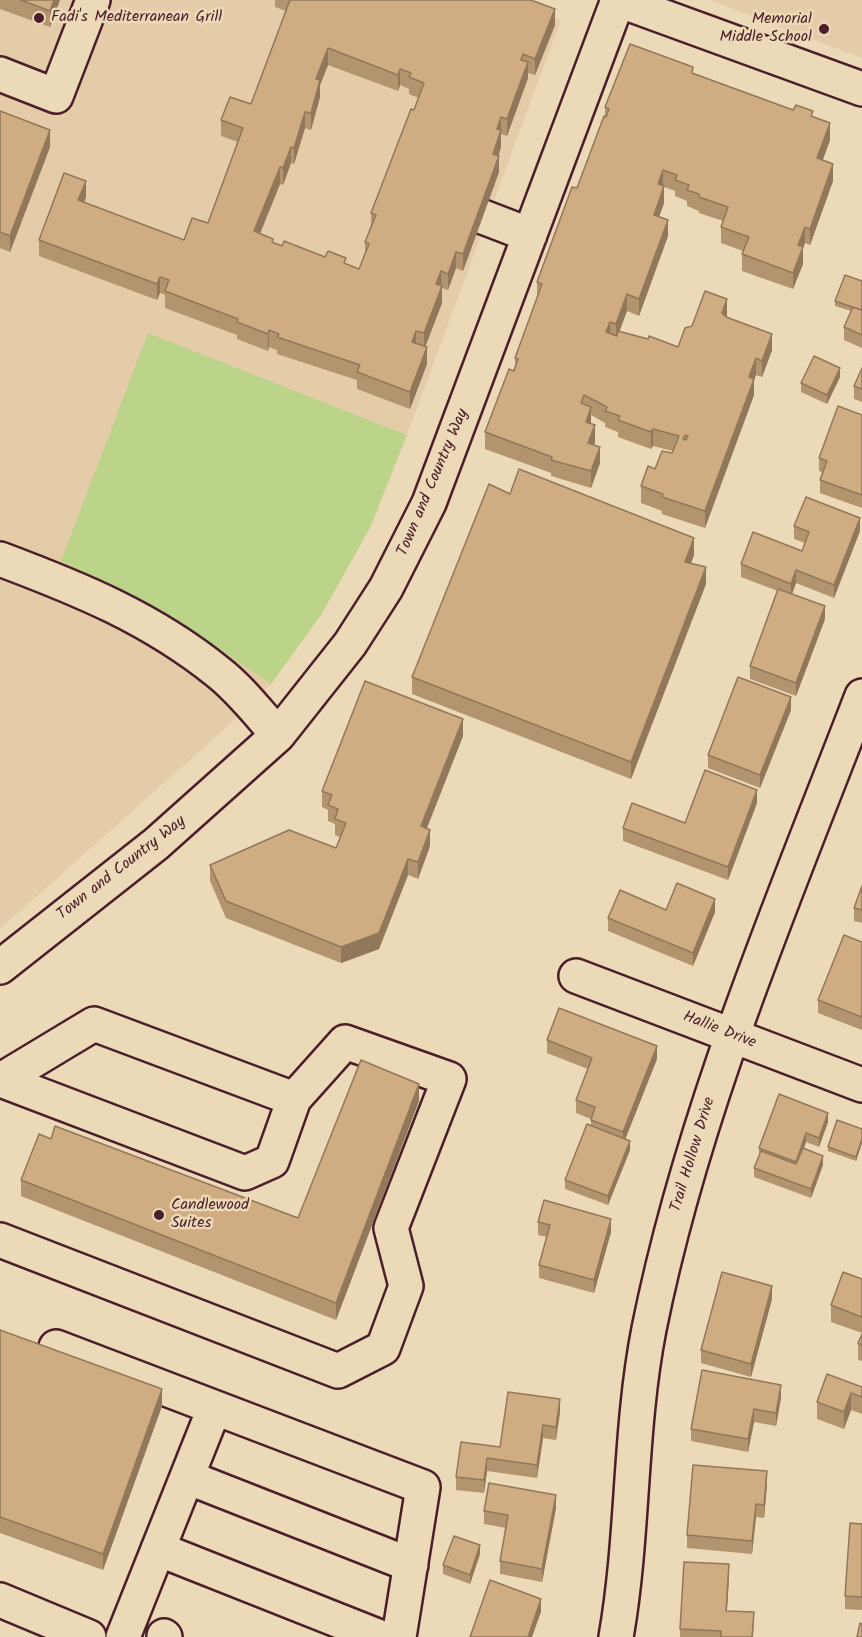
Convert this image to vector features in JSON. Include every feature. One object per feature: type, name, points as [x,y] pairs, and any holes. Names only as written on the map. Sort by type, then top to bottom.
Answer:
[{"type":"street","points":[[0,74],[56,96],[93,0]]},
{"type":"street","points":[[618,0],[862,89]]},
{"type":"street","name":"Town and Country Way","points":[[0,967],[156,844],[278,735],[350,644],[386,588],[408,547],[460,424],[618,0]]},
{"type":"street","points":[[483,217],[530,235]]},
{"type":"street","points":[[0,559],[89,592],[162,631],[220,673],[278,735]]},
{"type":"street","name":"Trail Hollow Drive","points":[[616,1637],[622,1605],[634,1423],[649,1331],[672,1226],[731,1036],[862,696]]},
{"type":"street","name":"Hallie Drive","points":[[576,976],[862,1086]]},
{"type":"street","points":[[0,1081],[94,1024],[294,1099]]},
{"type":"street","points":[[0,1081],[245,1173],[272,1161],[294,1099],[345,1042],[449,1079],[391,1228],[406,1286],[387,1338],[383,1348],[338,1371],[0,1240]]},
{"type":"street","points":[[56,1347],[423,1487],[399,1637]]},
{"type":"street","points":[[123,1637],[214,1409]]},
{"type":"street","points":[[187,1478],[411,1564]]},
{"type":"street","points":[[158,1549],[380,1637]]},
{"type":"street","points":[[0,1600],[89,1637]]},
{"type":"shaded area","points":[[0,0],[508,0],[561,20],[407,435],[149,334],[192,631],[271,684],[238,717],[0,929]]},
{"type":"shaded area","name":"Memorial Middle School","points":[[710,0],[862,0],[862,58]]},
{"type":"green space","points":[[148,333],[407,435],[370,528],[321,615],[271,684],[192,631],[61,561]]},
{"type":"building","points":[[21,0],[54,0],[50,11]]},
{"type":"building","points":[[290,0],[531,0],[555,9],[535,59],[523,54],[521,60],[528,62],[507,119],[501,117],[497,129],[501,130],[493,154],[499,156],[463,254],[456,252],[448,274],[441,271],[436,284],[442,286],[424,333],[416,331],[412,342],[427,347],[410,392],[357,372],[360,365],[277,337],[279,334],[269,330],[268,334],[237,322],[238,319],[165,291],[169,280],[160,277],[157,284],[39,240],[64,173],[86,181],[78,200],[184,240],[192,218],[208,223],[243,128],[221,120],[230,97],[251,104]],"holes":[[[328,48],[398,75],[400,69],[411,73],[409,77],[424,83],[414,110],[411,109],[371,213],[376,215],[365,242],[369,244],[359,269],[344,263],[346,258],[328,251],[325,257],[284,241],[282,246],[272,242],[273,239],[254,231],[280,167],[283,168],[291,147],[294,148],[305,112],[311,113],[320,80],[316,79]]]},
{"type":"building","points":[[630,44],[693,67],[692,73],[793,110],[796,105],[813,111],[811,116],[830,123],[817,158],[833,164],[810,229],[805,227],[798,245],[803,247],[793,273],[742,254],[749,237],[721,227],[728,207],[699,197],[699,194],[687,190],[689,185],[675,180],[677,175],[663,170],[658,184],[664,186],[654,215],[668,220],[639,299],[627,294],[616,324],[610,322],[606,332],[617,336],[618,331],[648,339],[649,336],[678,347],[685,328],[692,326],[705,291],[727,299],[722,313],[726,317],[772,334],[762,361],[756,358],[749,377],[754,379],[705,511],[662,497],[663,494],[641,486],[648,466],[655,469],[662,451],[672,453],[679,436],[653,429],[651,432],[618,420],[620,416],[605,411],[607,407],[584,395],[581,403],[591,407],[586,422],[595,425],[588,443],[600,447],[591,471],[551,460],[552,457],[485,432],[509,369],[514,371],[518,359],[515,358],[542,284],[537,282],[572,187],[577,188],[604,116],[606,117],[609,109],[605,107]]},
{"type":"building","points":[[0,111],[50,130],[10,236],[0,232]]},
{"type":"building","points":[[845,275],[862,281],[861,310],[835,301]]},
{"type":"building","points":[[853,307],[862,310],[862,335],[844,327]]},
{"type":"building","points":[[814,356],[840,368],[827,395],[801,383]]},
{"type":"building","points":[[862,368],[862,389],[854,386]]},
{"type":"building","points":[[838,406],[862,415],[862,495],[820,480],[827,461],[819,458]]},
{"type":"building","points":[[519,469],[694,538],[685,562],[706,567],[631,762],[412,677],[489,484],[510,494]]},
{"type":"building","points":[[806,497],[860,518],[834,585],[796,570],[791,584],[741,564],[753,532],[802,551],[809,532],[794,526]]},
{"type":"building","points":[[778,589],[825,606],[796,683],[750,666]]},
{"type":"building","points":[[738,677],[791,697],[760,775],[708,755]]},
{"type":"building","points":[[365,681],[463,719],[421,826],[430,830],[418,862],[408,859],[379,933],[341,947],[226,901],[210,865],[289,830],[336,848],[346,823],[335,819],[338,809],[328,805],[332,795],[322,791]]},
{"type":"building","points":[[705,770],[757,790],[728,867],[623,828],[632,803],[685,823]]},
{"type":"building","points":[[677,883],[715,899],[693,953],[608,918],[620,890],[666,910]]},
{"type":"building","points":[[862,886],[862,910],[854,908]]},
{"type":"building","points":[[844,935],[862,942],[862,1017],[818,1000]]},
{"type":"building","points":[[559,1008],[657,1046],[623,1132],[591,1120],[595,1107],[576,1100],[592,1058],[547,1040]]},
{"type":"building","name":"Candlewood Suites","points":[[361,1060],[419,1084],[336,1303],[21,1180],[39,1134],[51,1139],[55,1126],[298,1218]]},
{"type":"building","points":[[779,1094],[828,1113],[819,1138],[806,1133],[796,1162],[759,1148]]},
{"type":"building","points":[[837,1120],[862,1129],[862,1139],[856,1157],[828,1147]]},
{"type":"building","points":[[587,1124],[630,1141],[608,1196],[565,1180]]},
{"type":"building","points":[[803,1148],[823,1156],[811,1189],[754,1168],[761,1151],[796,1164]]},
{"type":"building","points":[[544,1200],[611,1219],[594,1280],[539,1265],[550,1225],[538,1222]]},
{"type":"building","points":[[722,1272],[772,1286],[751,1364],[701,1350]]},
{"type":"building","points":[[843,1272],[862,1279],[862,1317],[831,1305]]},
{"type":"building","points":[[0,1330],[162,1389],[103,1554],[0,1517]]},
{"type":"building","points":[[702,1370],[781,1385],[776,1413],[754,1409],[748,1439],[691,1429]]},
{"type":"building","points":[[827,1374],[862,1387],[862,1397],[851,1393],[844,1412],[817,1402]]},
{"type":"building","points":[[508,1392],[560,1399],[556,1427],[543,1425],[537,1465],[487,1458],[484,1480],[456,1477],[461,1442],[500,1447]]},
{"type":"building","points":[[693,1465],[767,1471],[764,1505],[756,1504],[752,1541],[687,1535]]},
{"type":"building","points":[[489,1483],[556,1495],[542,1569],[500,1561],[508,1515],[484,1511]]},
{"type":"building","points":[[850,1523],[862,1524],[862,1597],[845,1596]]},
{"type":"building","points":[[454,1536],[480,1545],[470,1575],[443,1565]]},
{"type":"building","points":[[684,1562],[729,1564],[726,1611],[754,1612],[752,1637],[721,1637],[721,1631],[680,1629]]},
{"type":"building","points":[[490,1580],[541,1599],[528,1637],[470,1637]]},
{"type":"building","points":[[860,1623],[862,1624],[862,1637],[857,1637]]},
{"type":"place","name":"Fadi's Mediterranean Grill","points":[[39,18]]},
{"type":"place","name":"Memorial Middle School","points":[[824,29]]},
{"type":"place","name":"Candlewood Suites","points":[[159,1215]]}]
